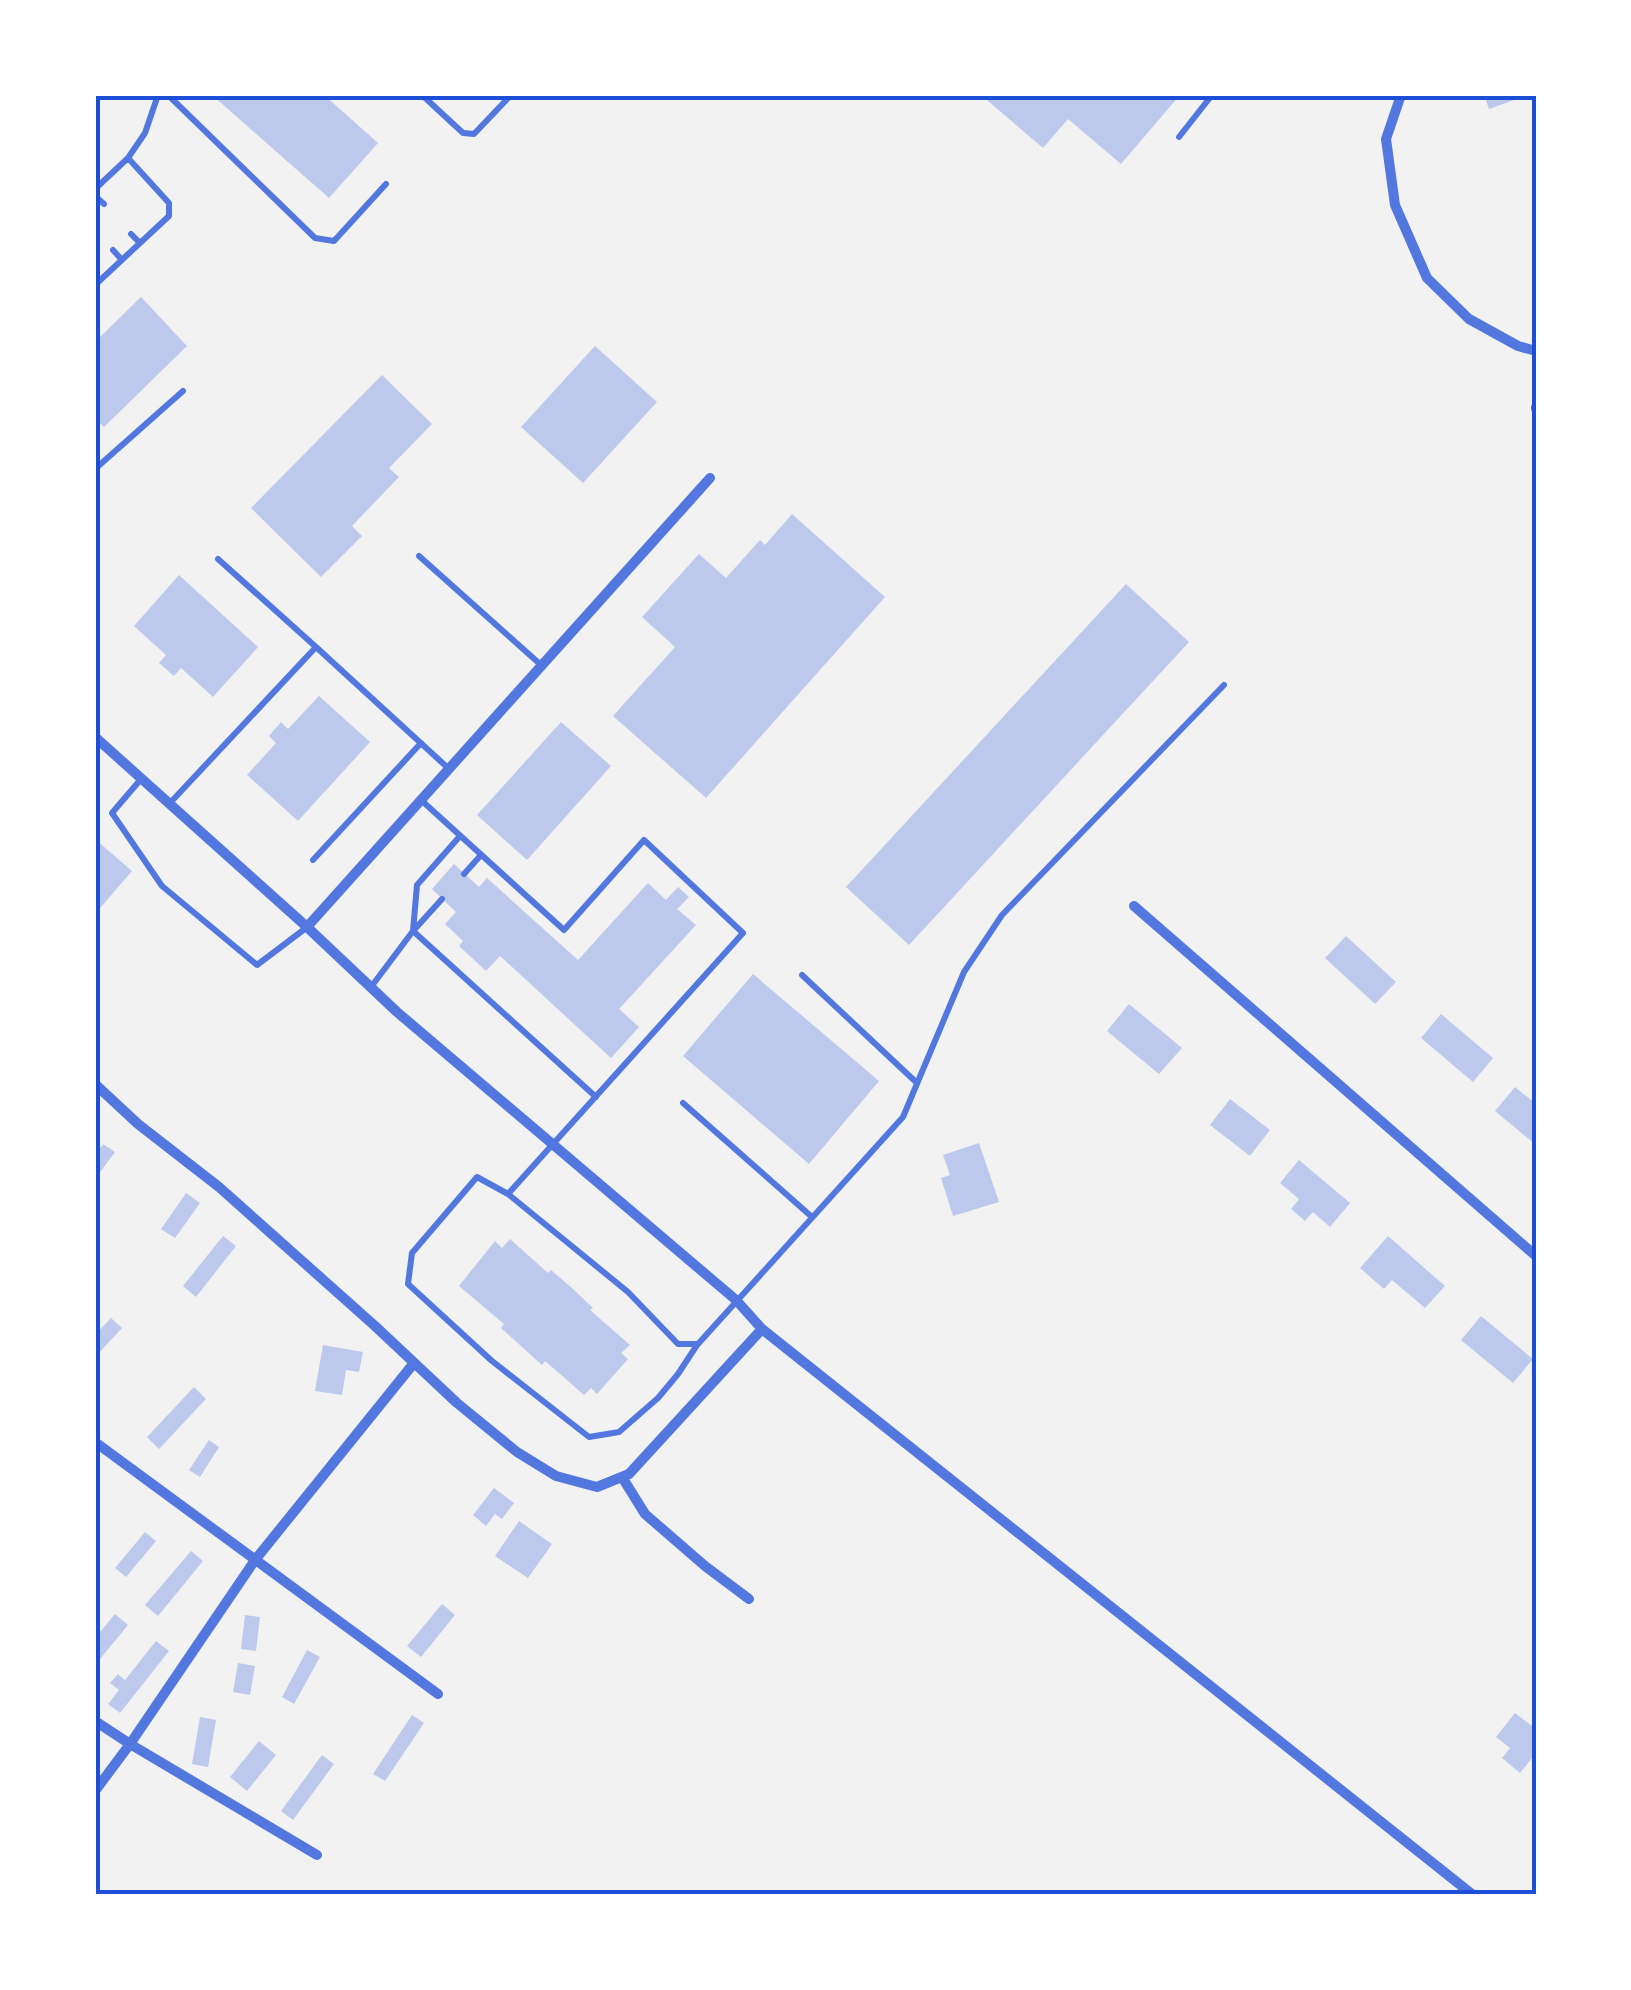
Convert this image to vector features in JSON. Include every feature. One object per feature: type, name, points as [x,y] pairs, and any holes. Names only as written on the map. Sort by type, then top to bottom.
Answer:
[{"type":"street","points":[[1401,95],[1386,140],[1395,205],[1428,278],[1469,318],[1518,346],[1536,351]]},
{"type":"street","points":[[307,927],[710,478]]},
{"type":"street","points":[[98,742],[371,987],[736,1300],[762,1329],[1474,1895]]},
{"type":"street","points":[[1134,906],[1536,1256]]},
{"type":"street","points":[[95,1084],[226,1194],[457,1404],[517,1452],[556,1476],[597,1488],[629,1474],[762,1329]]},
{"type":"street","points":[[95,1791],[256,1560],[414,1363]]},
{"type":"street","points":[[95,1442],[438,1694]]},
{"type":"street","points":[[622,1477],[645,1514],[749,1599]]},
{"type":"street","points":[[95,1721],[317,1855]]},
{"type":"lane","points":[[104,204],[95,192],[128,158],[145,133],[158,95]]},
{"type":"lane","points":[[168,95],[316,238],[334,242],[386,184]]},
{"type":"lane","points":[[422,95],[468,135],[474,134],[511,95]]},
{"type":"lane","points":[[1179,137],[1212,95]]},
{"type":"lane","points":[[95,286],[169,216],[169,203],[128,158]]},
{"type":"lane","points":[[131,234],[140,243]]},
{"type":"lane","points":[[113,250],[122,260]]},
{"type":"lane","points":[[95,468],[182,391]]},
{"type":"lane","points":[[419,556],[542,666]]},
{"type":"lane","points":[[218,559],[450,769]]},
{"type":"lane","points":[[169,804],[316,647]]},
{"type":"lane","points":[[698,1344],[678,1344],[628,1292],[508,1194],[477,1177],[412,1253],[408,1284],[492,1361],[588,1437],[619,1432],[658,1398],[736,1300],[904,1117],[964,972],[1002,915],[1224,685]]},
{"type":"lane","points":[[313,860],[421,743]]},
{"type":"lane","points":[[141,779],[112,813],[162,886],[257,965],[307,927]]},
{"type":"lane","points":[[421,800],[564,930],[644,840],[744,932],[508,1194]]},
{"type":"lane","points":[[413,931],[417,885],[460,836]]},
{"type":"lane","points":[[464,874],[482,855]]},
{"type":"lane","points":[[371,987],[442,899]]},
{"type":"lane","points":[[413,931],[596,1097]]},
{"type":"lane","points":[[802,975],[917,1082]]},
{"type":"lane","points":[[683,1104],[812,1217]]},
{"type":"building","points":[[212,95],[324,95],[378,143],[329,198]]},
{"type":"building","points":[[981,95],[1180,95],[1121,164],[1068,119],[1043,148]]},
{"type":"building","points":[[1484,95],[1528,95],[1489,109]]},
{"type":"building","points":[[141,297],[187,346],[104,427],[95,418],[95,342]]},
{"type":"building","points":[[595,346],[657,402],[583,483],[521,427]]},
{"type":"building","points":[[382,375],[432,424],[389,468],[399,477],[352,526],[362,536],[321,577],[251,508]]},
{"type":"building","points":[[792,514],[885,597],[706,798],[613,716],[675,647],[642,617],[699,554],[726,578],[760,540],[765,545]]},
{"type":"building","points":[[179,575],[258,647],[213,697],[181,668],[174,676],[159,663],[166,655],[134,626]]},
{"type":"building","points":[[1126,584],[1189,642],[909,945],[846,887]]},
{"type":"building","points":[[319,696],[370,742],[298,821],[247,775],[276,743],[269,736],[281,722],[288,729]]},
{"type":"building","points":[[561,722],[611,766],[527,860],[477,815]]},
{"type":"building","points":[[95,839],[132,871],[95,914]]},
{"type":"building","points":[[454,864],[479,887],[487,878],[578,960],[648,883],[666,900],[678,887],[689,897],[677,909],[696,925],[619,1009],[639,1027],[611,1058],[500,956],[486,971],[459,946],[463,941],[445,924],[456,912],[432,889]]},
{"type":"building","points":[[1346,936],[1396,982],[1375,1004],[1325,958]]},
{"type":"building","points":[[753,974],[879,1081],[809,1164],[683,1056]]},
{"type":"building","points":[[1129,1004],[1182,1048],[1159,1074],[1107,1031]]},
{"type":"building","points":[[1441,1014],[1493,1058],[1473,1082],[1421,1038]]},
{"type":"building","points":[[1515,1087],[1536,1104],[1536,1145],[1495,1111]]},
{"type":"building","points":[[1230,1099],[1270,1130],[1250,1156],[1210,1125]]},
{"type":"building","points":[[979,1143],[999,1202],[953,1216],[941,1178],[950,1175],[943,1155]]},
{"type":"building","points":[[103,1144],[115,1152],[95,1179],[95,1156]]},
{"type":"building","points":[[1299,1160],[1350,1203],[1330,1227],[1313,1212],[1305,1221],[1291,1209],[1299,1199],[1280,1183]]},
{"type":"building","points":[[186,1193],[200,1203],[175,1238],[161,1229]]},
{"type":"building","points":[[223,1236],[236,1246],[196,1297],[183,1286]]},
{"type":"building","points":[[1388,1236],[1445,1286],[1425,1308],[1392,1280],[1384,1289],[1360,1268]]},
{"type":"building","points":[[510,1239],[548,1273],[551,1270],[572,1288],[593,1308],[590,1310],[630,1345],[621,1353],[628,1359],[597,1394],[591,1388],[584,1395],[545,1361],[542,1365],[501,1328],[504,1324],[459,1286],[495,1241],[502,1248]]},
{"type":"building","points":[[1481,1316],[1533,1359],[1513,1383],[1461,1340]]},
{"type":"building","points":[[111,1318],[122,1328],[95,1357],[95,1335]]},
{"type":"building","points":[[323,1345],[363,1352],[359,1372],[346,1370],[342,1395],[315,1391]]},
{"type":"building","points":[[194,1387],[206,1399],[159,1449],[147,1437]]},
{"type":"building","points":[[209,1440],[219,1447],[200,1477],[189,1470]]},
{"type":"building","points":[[494,1488],[514,1503],[502,1519],[495,1514],[486,1526],[473,1515]]},
{"type":"building","points":[[519,1521],[552,1544],[528,1578],[495,1556]]},
{"type":"building","points":[[145,1532],[156,1541],[126,1577],[115,1568]]},
{"type":"building","points":[[191,1551],[203,1561],[158,1616],[145,1605]]},
{"type":"building","points":[[442,1604],[455,1615],[421,1657],[407,1646]]},
{"type":"building","points":[[115,1614],[128,1625],[95,1665],[95,1638]]},
{"type":"building","points":[[245,1615],[260,1617],[256,1651],[241,1649]]},
{"type":"building","points":[[156,1641],[169,1651],[120,1713],[108,1704],[119,1690],[110,1683],[118,1674],[125,1680]]},
{"type":"building","points":[[307,1650],[320,1657],[294,1704],[282,1697]]},
{"type":"building","points":[[238,1663],[255,1666],[250,1695],[233,1692]]},
{"type":"building","points":[[1515,1713],[1536,1729],[1536,1753],[1520,1773],[1502,1758],[1510,1748],[1496,1737]]},
{"type":"building","points":[[412,1715],[424,1723],[385,1781],[373,1774]]},
{"type":"building","points":[[200,1717],[216,1720],[208,1767],[192,1764]]},
{"type":"building","points":[[259,1741],[276,1755],[247,1791],[230,1777]]},
{"type":"building","points":[[322,1755],[334,1764],[293,1820],[281,1811]]}]
